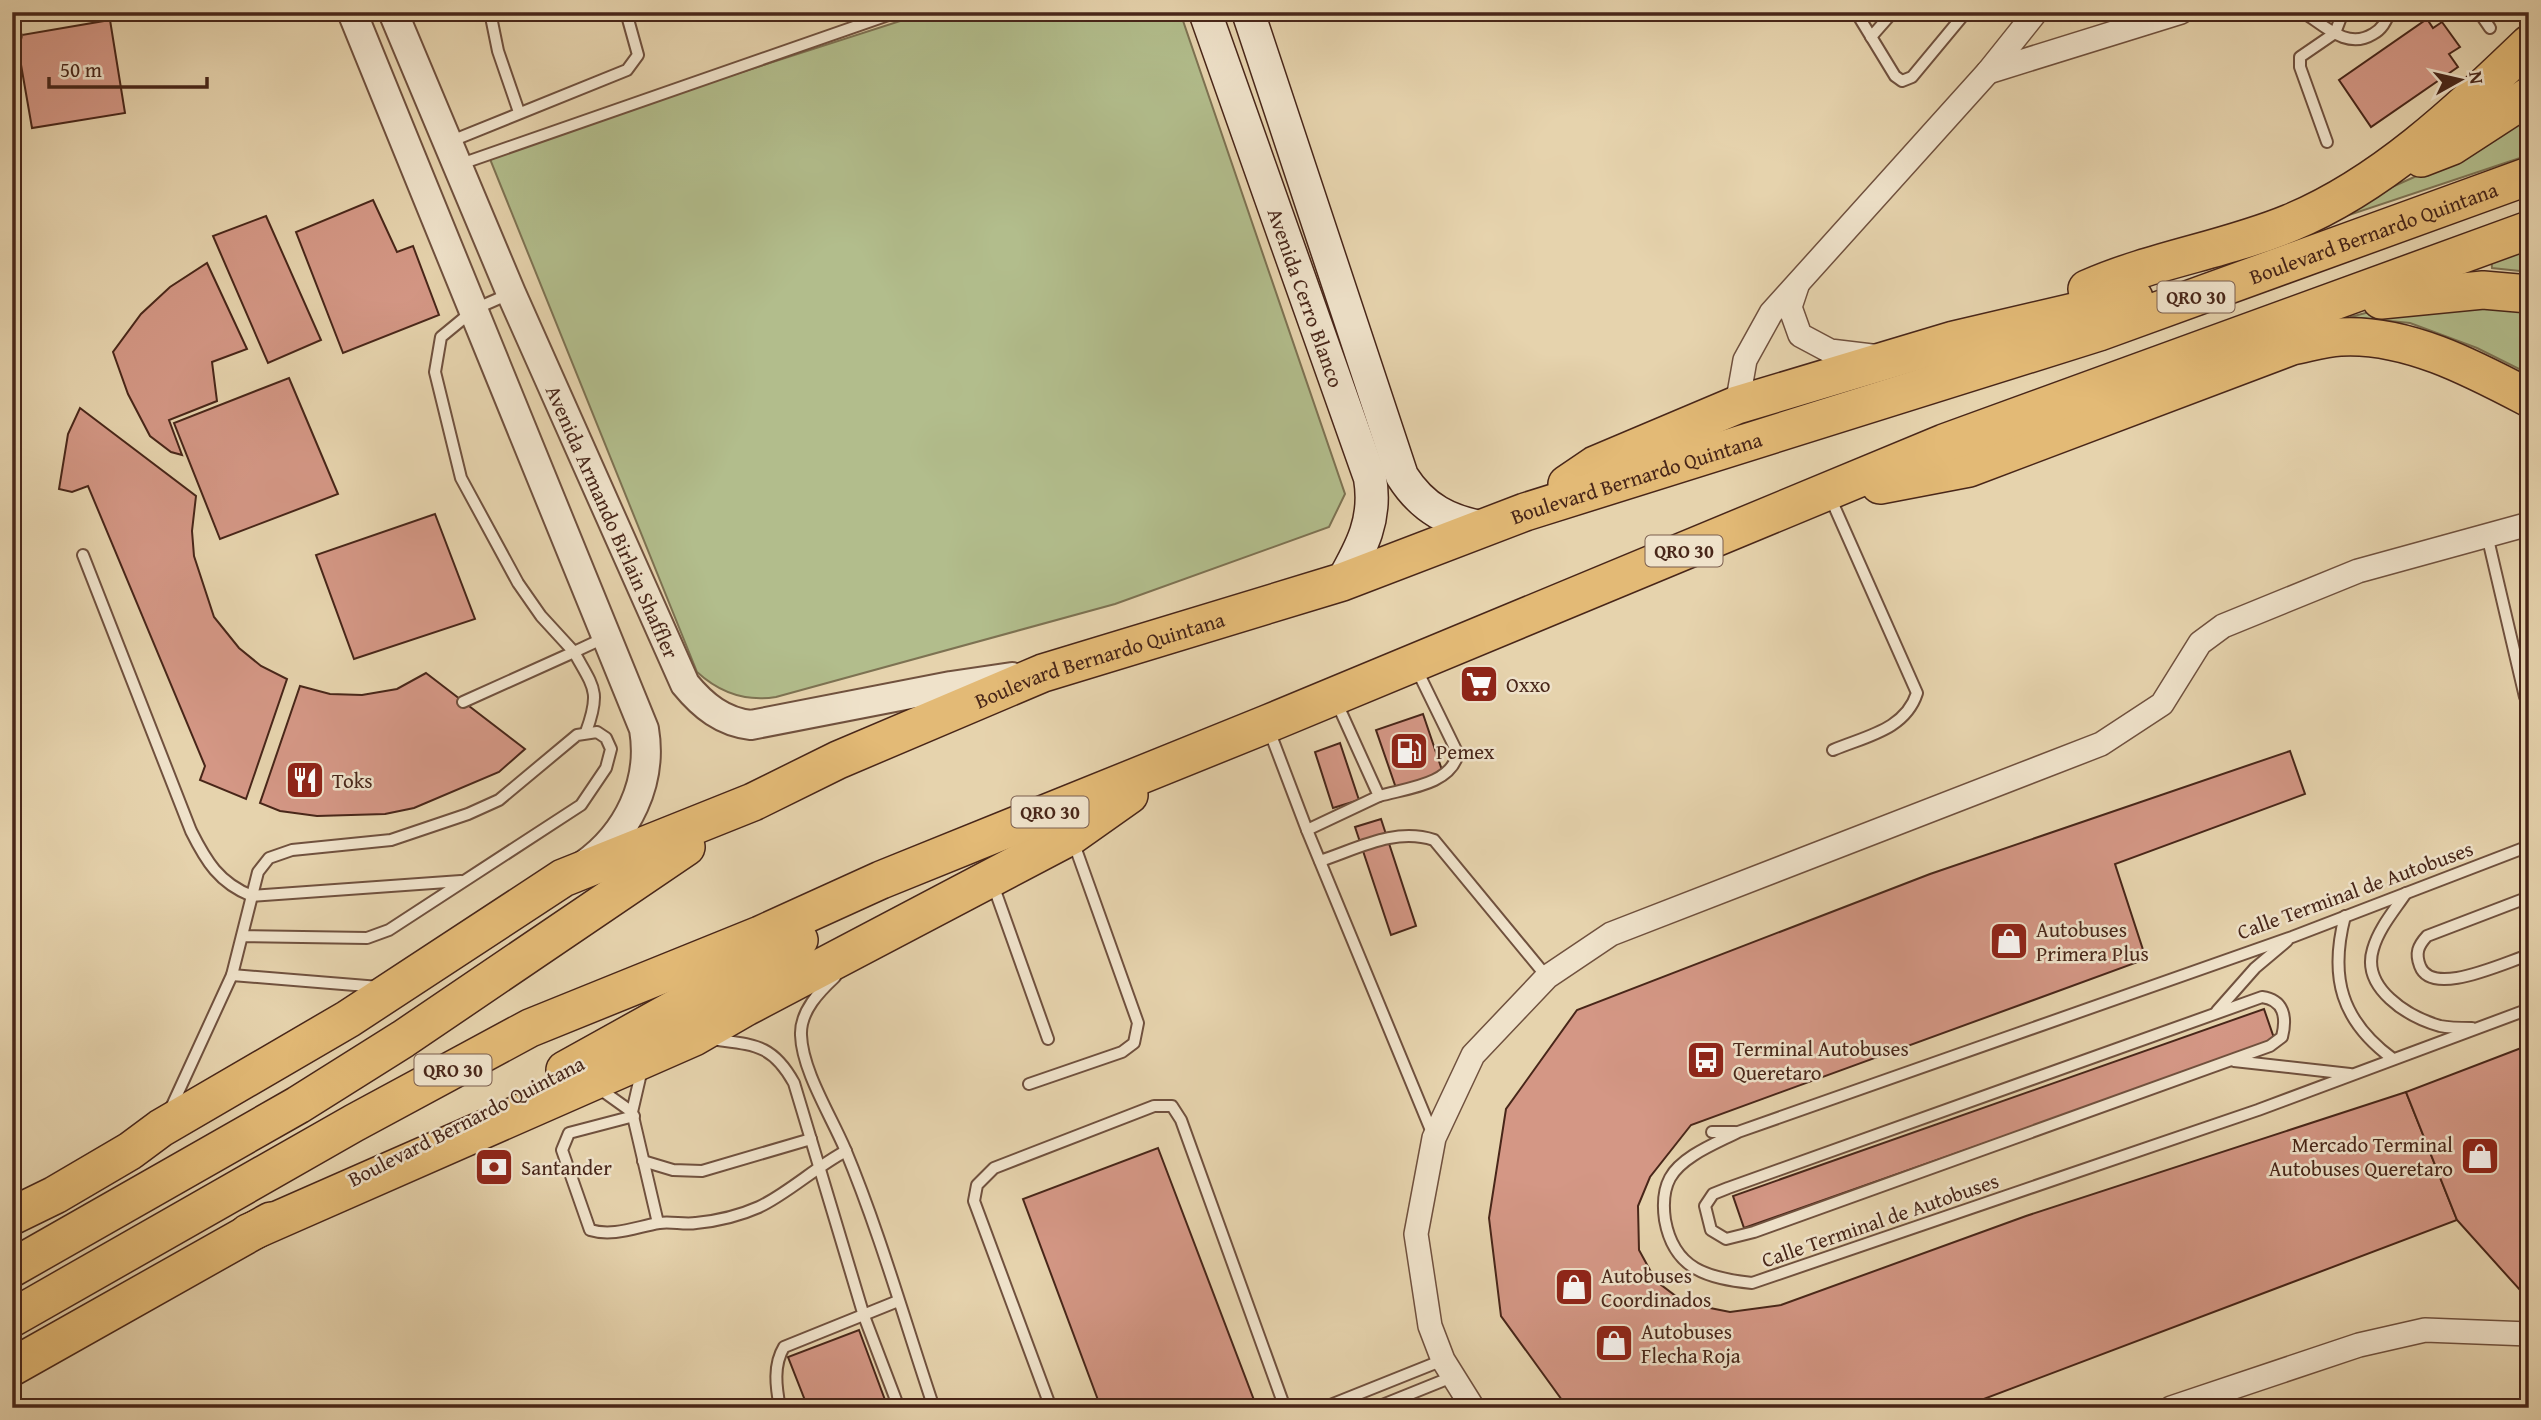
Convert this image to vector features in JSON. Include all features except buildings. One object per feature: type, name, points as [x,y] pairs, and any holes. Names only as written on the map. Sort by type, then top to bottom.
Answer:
[{"type":"highway","points":[[2013,324],[2094,285],[2290,223],[2335,201],[2430,135],[2529,44]]},
{"type":"highway","points":[[2374,175],[2452,146],[2529,96]]},
{"type":"highway","name":"Boulevard Bernardo Quintana","points":[[12,1216],[120,1157],[161,1128],[395,989],[564,878],[753,802],[838,760],[1043,673],[1342,582],[1525,512],[2099,332],[2529,176]]},
{"type":"highway","name":"Boulevard Bernardo Quintana","points":[[12,1318],[354,1123],[530,1028],[1944,443],[2529,230]]},
{"type":"highway","points":[[1525,512],[1595,465],[1737,405],[2013,324],[2130,299],[2254,261],[2326,250]]},
{"type":"highway","points":[[2314,310],[2424,294],[2483,290],[2529,294]]},
{"type":"highway","points":[[1827,492],[1903,482],[1969,468],[2292,346],[2339,337],[2383,339],[2442,357],[2529,398]]},
{"type":"highway","points":[[248,1233],[694,1037],[1071,836],[1184,756]]},
{"type":"highway","name":"Boulevard Bernardo Quintana","points":[[12,1268],[298,1105],[424,1025],[753,802]]},
{"type":"highway","name":"Boulevard Bernardo Quintana","points":[[12,1367],[248,1233],[604,1050],[845,913],[915,867]]},
{"type":"main road","name":"Avenida Cerro Blanco","points":[[1205,12],[1370,478],[1371,521],[1366,538],[1342,582]]},
{"type":"main road","name":"Avenida Cerro Blanco","points":[[1248,12],[1402,476],[1421,502],[1433,511],[1456,522],[1486,527]]},
{"type":"street","name":"Avenida Armando Birlain Shaffler","points":[[352,12],[644,729],[647,762],[645,779],[634,807],[602,851],[564,878]]},
{"type":"street","name":"Avenida Armando Birlain Shaffler","points":[[393,12],[511,293],[685,684],[716,714],[736,723],[767,724],[951,685],[1043,673]]},
{"type":"street","points":[[1737,405],[1745,360],[1771,313],[1988,72],[2036,12]]},
{"type":"street","points":[[1988,72],[2181,12]]},
{"type":"street","points":[[1803,278],[1793,291],[1790,307],[1800,335],[1830,351],[1897,359]]},
{"type":"street","points":[[1473,1408],[1447,1368],[1430,1326],[1416,1234],[1434,1138],[1473,1055],[1547,976],[1611,934],[2101,744],[2162,704],[2200,643],[2223,626],[2358,571],[2529,524]]},
{"type":"street","points":[[2171,1408],[2359,1345],[2426,1330],[2529,1334]]},
{"type":"lane","points":[[490,12],[498,51],[519,112]]},
{"type":"lane","points":[[453,154],[519,112],[627,70],[638,55],[626,12]]},
{"type":"lane","points":[[453,154],[897,12]]},
{"type":"lane","points":[[1856,12],[1895,76],[1902,81],[1912,77],[1966,12]]},
{"type":"lane","points":[[1871,37],[1893,12]]},
{"type":"lane","points":[[2303,12],[2335,33],[2353,41],[2379,31],[2389,12]]},
{"type":"lane","points":[[2327,142],[2300,67],[2300,57],[2335,33],[2343,12]]},
{"type":"lane","points":[[2479,12],[2490,28]]},
{"type":"lane","points":[[511,293],[475,309],[441,337],[435,372],[461,478],[518,583],[541,616],[574,652],[592,685],[596,705],[586,732]]},
{"type":"lane","points":[[1827,492],[1917,693],[1912,709],[1897,724],[1833,750]]},
{"type":"lane","points":[[2487,535],[2525,697],[2529,699]]},
{"type":"lane","points":[[83,555],[191,831],[211,869],[233,888],[252,896],[464,880]]},
{"type":"lane","points":[[463,702],[608,637]]},
{"type":"lane","points":[[1307,830],[1379,796],[1446,776],[1455,768],[1458,754],[1413,662]]},
{"type":"lane","points":[[1333,695],[1379,796]]},
{"type":"lane","points":[[1267,724],[1307,830],[1434,1138]]},
{"type":"lane","points":[[161,1128],[232,975],[258,872],[269,858],[292,850],[391,840],[468,814],[499,800],[566,742],[586,732],[597,732],[606,738],[611,749],[606,768],[581,805],[389,930],[366,938],[242,936]]},
{"type":"lane","points":[[1320,861],[1399,834],[1416,834],[1434,840],[1547,976]]},
{"type":"lane","points":[[1029,1084],[1122,1052],[1134,1042],[1138,1023],[1071,836]]},
{"type":"lane","name":"Calle Terminal de Autobuses","points":[[2529,846],[2292,937],[1738,1132],[1668,1172],[1663,1203],[1669,1239],[1689,1266],[1717,1279],[1752,1283],[2258,1110],[2529,1009]]},
{"type":"lane","points":[[992,880],[1048,1039]]},
{"type":"lane","points":[[2406,893],[2379,933],[2372,952],[2377,983],[2397,1005],[2416,1017],[2443,1027],[2476,1029]]},
{"type":"lane","points":[[2529,897],[2427,936],[2419,945],[2417,955],[2424,974],[2435,980],[2452,980],[2529,955]]},
{"type":"lane","points":[[2345,916],[2337,946],[2339,983],[2360,1029],[2371,1044],[2393,1059]]},
{"type":"lane","points":[[899,928],[819,992],[806,1014],[801,1033],[805,1056],[846,1151],[934,1408]]},
{"type":"lane","points":[[2216,1013],[2255,968],[2292,937]]},
{"type":"lane","points":[[232,975],[395,989]]},
{"type":"lane","points":[[2262,998],[2273,999],[2283,1009],[2286,1023],[2282,1037],[2270,1046],[2228,1060],[1736,1238],[1726,1239],[1711,1230],[1705,1216],[1705,1206],[1713,1194],[1728,1188],[2216,1013],[2262,998]]},
{"type":"lane","points":[[694,1037],[744,1044],[775,1055],[794,1083],[864,1316],[899,1408]]},
{"type":"lane","points":[[645,1059],[633,1114],[658,1223]]},
{"type":"lane","points":[[2228,1060],[2352,1074]]},
{"type":"lane","points":[[593,1083],[633,1114]]},
{"type":"lane","points":[[1051,1408],[974,1201],[978,1185],[994,1168],[1154,1105],[1172,1106],[1181,1120],[1285,1408]]},
{"type":"lane","points":[[633,1114],[569,1133],[563,1140],[562,1150],[590,1230],[601,1234],[658,1223],[695,1224],[761,1206],[819,1165],[846,1151]]},
{"type":"lane","points":[[1712,1132],[1738,1132]]},
{"type":"lane","points":[[643,1161],[673,1170],[702,1171],[811,1139]]},
{"type":"lane","points":[[780,1408],[776,1378],[778,1357],[784,1347],[898,1301]]},
{"type":"lane","points":[[1323,1408],[1447,1368]]},
{"type":"lane","points":[[1375,1408],[1447,1368]]},
{"type":"green space","points":[[928,12],[1180,12],[1345,494],[1329,527],[1115,604],[776,697],[743,697],[724,690],[697,672],[488,154]]},
{"type":"green space","points":[[2529,113],[2529,155],[2271,241],[2459,157]]},
{"type":"green space","points":[[2529,242],[2529,272],[2492,268],[2491,255]]},
{"type":"green space","points":[[2453,300],[2529,310],[2529,374],[2477,348],[2410,323],[2350,317],[2389,307]]},
{"type":"place","name":"Oxxo","points":[[1479,684]]},
{"type":"place","name":"Pemex","points":[[1409,751]]},
{"type":"place","name":"Toks","points":[[305,780]]},
{"type":"place","name":"Autobuses Primera Plus","points":[[2009,941]]},
{"type":"place","name":"Terminal Autobuses Queretaro","points":[[1706,1060]]},
{"type":"place","name":"Mercado Terminal Autobuses Queretaro","points":[[2480,1156]]},
{"type":"place","name":"Santander","points":[[494,1167]]},
{"type":"place","name":"Autobuses Coordinados","points":[[1574,1287]]},
{"type":"place","name":"Autobuses Flecha Roja","points":[[1614,1343]]}]
